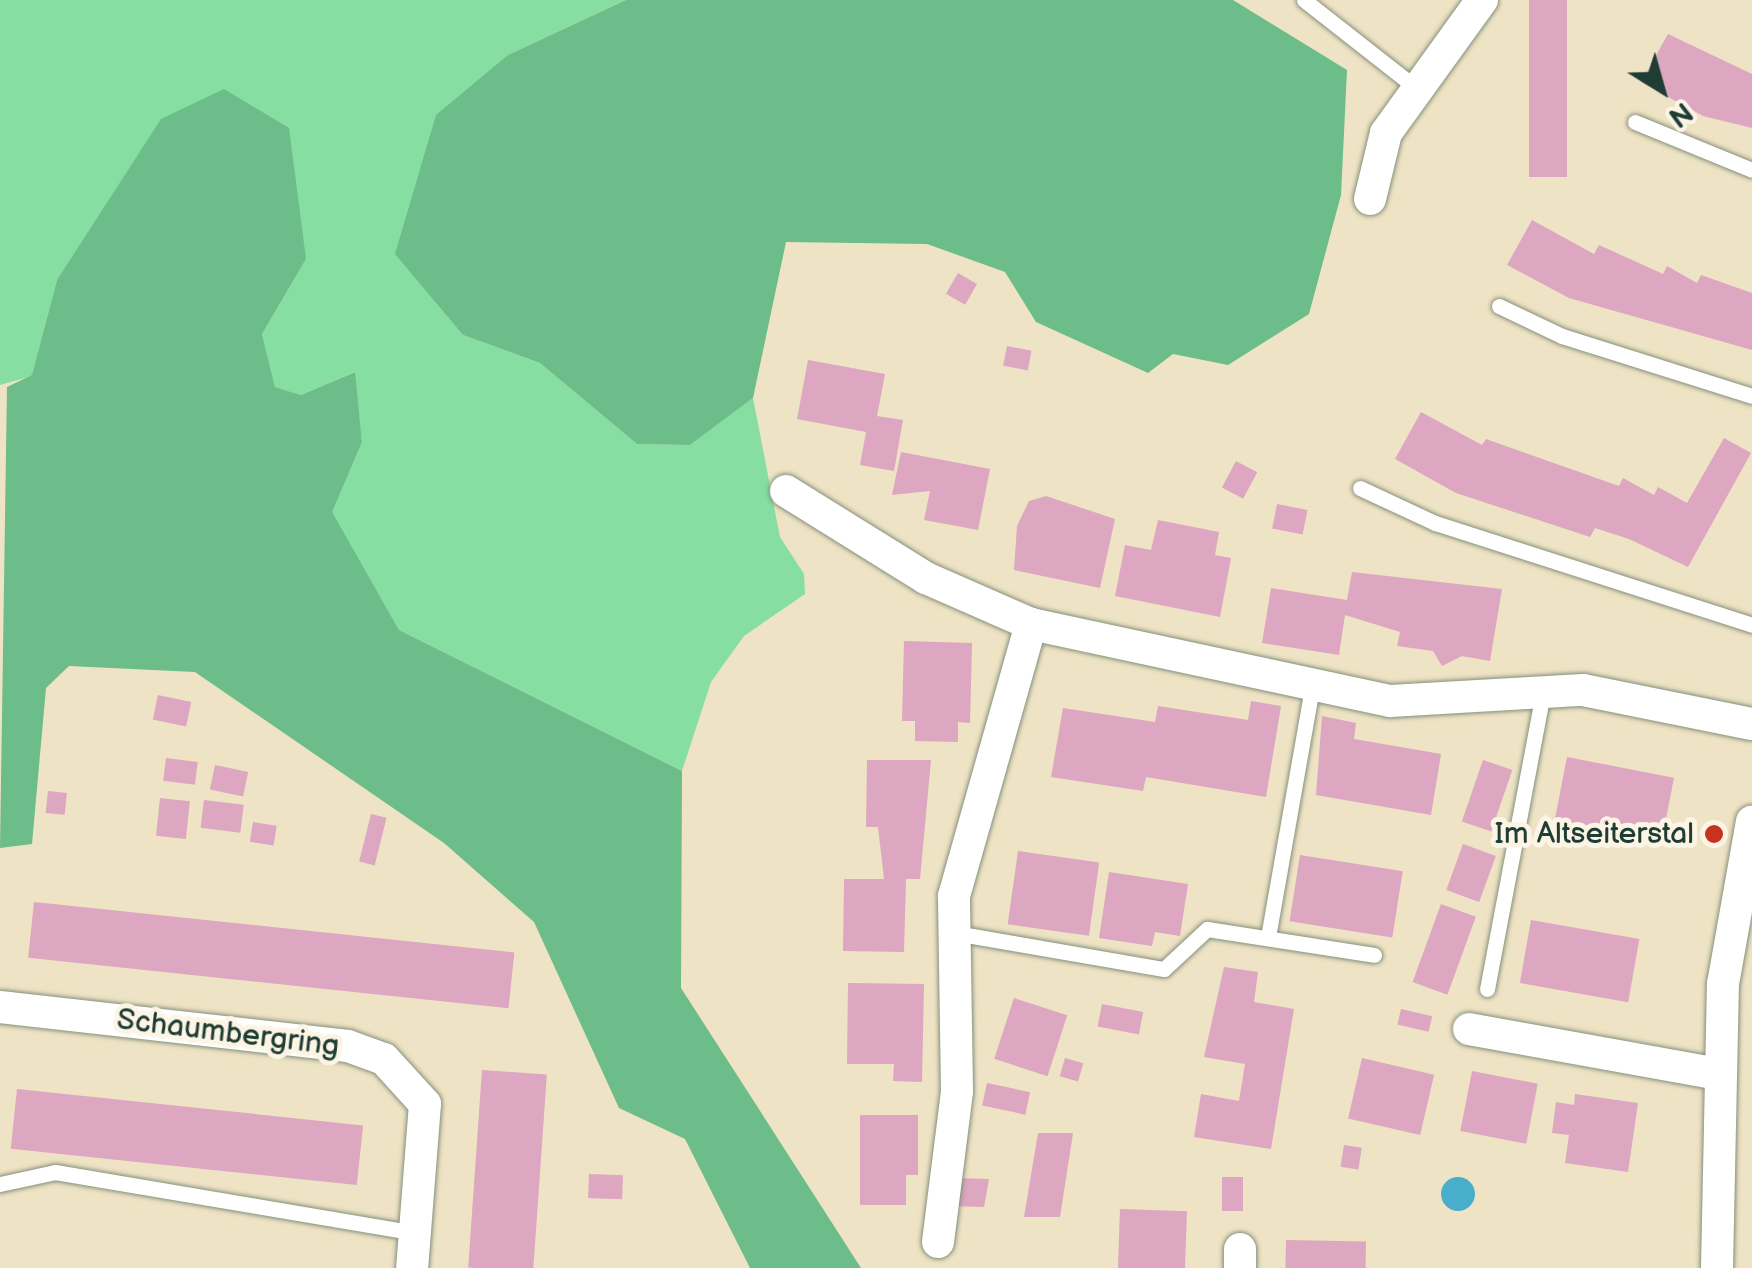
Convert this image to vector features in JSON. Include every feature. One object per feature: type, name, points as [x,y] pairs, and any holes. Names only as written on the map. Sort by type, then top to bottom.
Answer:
[{"type":"street","points":[[1370,200],[1386,133],[1416,86],[1482,0]]},
{"type":"street","points":[[786,492],[926,578],[1030,624],[1312,688],[1446,702],[1543,689],[1752,724]]},
{"type":"street","points":[[938,1242],[957,1091],[955,932],[963,848],[1030,624]]},
{"type":"street","points":[[1716,1268],[1718,1074],[1732,917],[1752,822]]},
{"type":"street","name":"Schaumbergring","points":[[0,1008],[348,1046],[384,1060],[424,1104],[412,1268]]},
{"type":"street","points":[[1468,1029],[1718,1074]]},
{"type":"lane","points":[[1304,0],[1416,86]]},
{"type":"lane","points":[[1635,122],[1752,170]]},
{"type":"lane","points":[[1499,306],[1562,336],[1752,396]]},
{"type":"lane","points":[[1360,488],[1435,523],[1752,625]]},
{"type":"lane","points":[[1268,937],[1312,688]]},
{"type":"lane","points":[[1488,990],[1543,689]]},
{"type":"lane","points":[[955,932],[1164,969],[1207,929],[1374,955]]},
{"type":"lane","points":[[0,1184],[55,1172],[414,1233]]},
{"type":"green space","points":[[0,0],[626,0],[508,55],[396,254],[463,335],[540,363],[637,444],[690,445],[753,398],[780,537],[804,574],[805,594],[744,636],[711,682],[682,771],[399,630],[331,512],[362,442],[354,372],[301,395],[275,387],[262,334],[306,259],[301,246],[57,280],[32,376],[0,385]]},
{"type":"green space","points":[[626,0],[1233,0],[1347,70],[1341,195],[1309,314],[1228,365],[1173,354],[1148,373],[1036,322],[1005,272],[927,244],[786,242],[753,398],[690,445],[637,444],[540,363],[463,335],[395,254],[436,115],[508,55]]},
{"type":"green space","points":[[224,89],[289,128],[306,259],[262,334],[275,387],[301,395],[355,372],[362,442],[332,512],[399,630],[682,771],[681,988],[861,1268],[750,1268],[685,1139],[619,1108],[534,922],[444,843],[195,672],[69,666],[46,688],[32,844],[0,848],[7,387],[32,375],[57,280],[161,119]]},
{"type":"water","points":[[1458,1177],[1470,1182],[1475,1194],[1470,1206],[1458,1211],[1446,1206],[1441,1194],[1446,1182]]},
{"type":"building","points":[[1529,0],[1567,0],[1567,177],[1529,177]]},
{"type":"building","points":[[1668,34],[1752,74],[1752,128],[1703,116],[1641,82]]},
{"type":"building","points":[[1532,220],[1594,254],[1599,245],[1663,274],[1667,266],[1697,283],[1701,275],[1752,293],[1752,350],[1569,298],[1507,265]]},
{"type":"building","points":[[958,273],[977,284],[965,305],[946,294]]},
{"type":"building","points":[[1007,346],[1032,351],[1028,370],[1003,366]]},
{"type":"building","points":[[808,360],[885,374],[877,416],[903,420],[894,471],[860,465],[866,432],[797,419]]},
{"type":"building","points":[[1421,412],[1482,445],[1486,439],[1619,486],[1623,478],[1654,495],[1658,487],[1687,503],[1724,438],[1751,453],[1688,567],[1629,539],[1595,528],[1590,537],[1456,493],[1395,459]]},
{"type":"building","points":[[901,452],[990,469],[978,530],[924,520],[930,491],[892,495]]},
{"type":"building","points":[[1236,461],[1257,472],[1243,499],[1222,487]]},
{"type":"building","points":[[1046,496],[1115,519],[1100,588],[1014,570],[1017,526],[1029,501]]},
{"type":"building","points":[[1277,504],[1307,510],[1303,534],[1272,529]]},
{"type":"building","points":[[1158,520],[1219,532],[1215,555],[1231,558],[1220,617],[1115,596],[1125,545],[1151,550]]},
{"type":"building","points":[[1352,572],[1502,589],[1490,661],[1462,656],[1442,666],[1433,651],[1397,646],[1400,632],[1345,615],[1339,655],[1262,643],[1271,588],[1347,600]]},
{"type":"building","points":[[904,641],[972,643],[970,723],[958,722],[958,742],[915,741],[915,721],[902,721]]},
{"type":"building","points":[[158,695],[191,702],[186,727],[153,719]]},
{"type":"building","points":[[1251,701],[1281,706],[1266,797],[1146,777],[1143,791],[1051,777],[1063,708],[1155,722],[1158,706],[1248,720]]},
{"type":"building","points":[[1322,716],[1356,723],[1354,739],[1441,754],[1431,815],[1316,795]]},
{"type":"building","points":[[1567,757],[1674,778],[1662,841],[1555,820]]},
{"type":"building","points":[[166,758],[198,762],[195,785],[163,781]]},
{"type":"building","points":[[867,760],[931,760],[920,879],[906,879],[904,952],[843,951],[844,879],[884,879],[878,827],[866,827]]},
{"type":"building","points":[[1483,760],[1512,770],[1491,832],[1462,821]]},
{"type":"building","points":[[215,765],[248,772],[243,797],[210,789]]},
{"type":"building","points":[[48,791],[67,793],[65,815],[46,813]]},
{"type":"building","points":[[160,798],[190,801],[186,839],[156,836]]},
{"type":"building","points":[[204,800],[244,805],[240,833],[201,828]]},
{"type":"building","points":[[371,814],[387,818],[375,865],[359,862]]},
{"type":"building","points":[[253,822],[277,826],[274,846],[250,842]]},
{"type":"building","points":[[1463,844],[1496,856],[1479,902],[1446,890]]},
{"type":"building","points":[[1018,851],[1099,862],[1089,936],[1008,924]]},
{"type":"building","points":[[1300,855],[1403,871],[1392,937],[1290,921]]},
{"type":"building","points":[[1109,872],[1188,884],[1180,936],[1155,932],[1152,946],[1099,938]]},
{"type":"building","points":[[34,902],[514,952],[509,1008],[28,958]]},
{"type":"building","points":[[1441,904],[1476,917],[1447,995],[1413,982]]},
{"type":"building","points":[[1531,920],[1639,939],[1628,1002],[1520,983]]},
{"type":"building","points":[[1224,967],[1258,972],[1254,1002],[1294,1009],[1271,1149],[1194,1137],[1201,1094],[1239,1101],[1245,1064],[1204,1057]]},
{"type":"building","points":[[848,983],[924,984],[922,1082],[893,1081],[894,1064],[847,1064]]},
{"type":"building","points":[[1014,998],[1067,1015],[1047,1076],[994,1059]]},
{"type":"building","points":[[1102,1004],[1143,1012],[1139,1035],[1098,1027]]},
{"type":"building","points":[[1401,1009],[1432,1016],[1429,1032],[1397,1025]]},
{"type":"building","points":[[1065,1058],[1083,1063],[1078,1082],[1060,1076]]},
{"type":"building","points":[[1362,1058],[1434,1075],[1420,1135],[1348,1118]]},
{"type":"building","points":[[482,1070],[547,1075],[533,1268],[468,1268]]},
{"type":"building","points":[[1472,1071],[1538,1084],[1526,1144],[1460,1131]]},
{"type":"building","points":[[987,1083],[1030,1092],[1025,1115],[982,1105]]},
{"type":"building","points":[[17,1089],[363,1125],[357,1185],[11,1149]]},
{"type":"building","points":[[1575,1094],[1638,1103],[1628,1172],[1565,1163],[1569,1135],[1552,1133],[1556,1102],[1574,1105]]},
{"type":"building","points":[[860,1115],[918,1115],[918,1175],[906,1175],[906,1205],[860,1205]]},
{"type":"building","points":[[1038,1133],[1073,1133],[1060,1217],[1024,1217]]},
{"type":"building","points":[[1344,1145],[1362,1148],[1358,1170],[1341,1167]]},
{"type":"building","points":[[589,1174],[623,1175],[622,1199],[588,1198]]},
{"type":"building","points":[[1222,1177],[1243,1177],[1243,1211],[1222,1211]]},
{"type":"building","points":[[953,1178],[989,1179],[984,1207],[949,1206]]},
{"type":"building","points":[[1120,1209],[1187,1211],[1185,1268],[1118,1268]]},
{"type":"building","points":[[1286,1240],[1366,1241],[1366,1268],[1286,1268]]},
{"type":"place","name":"Im Altseiterstal","points":[[1714,834]]}]
